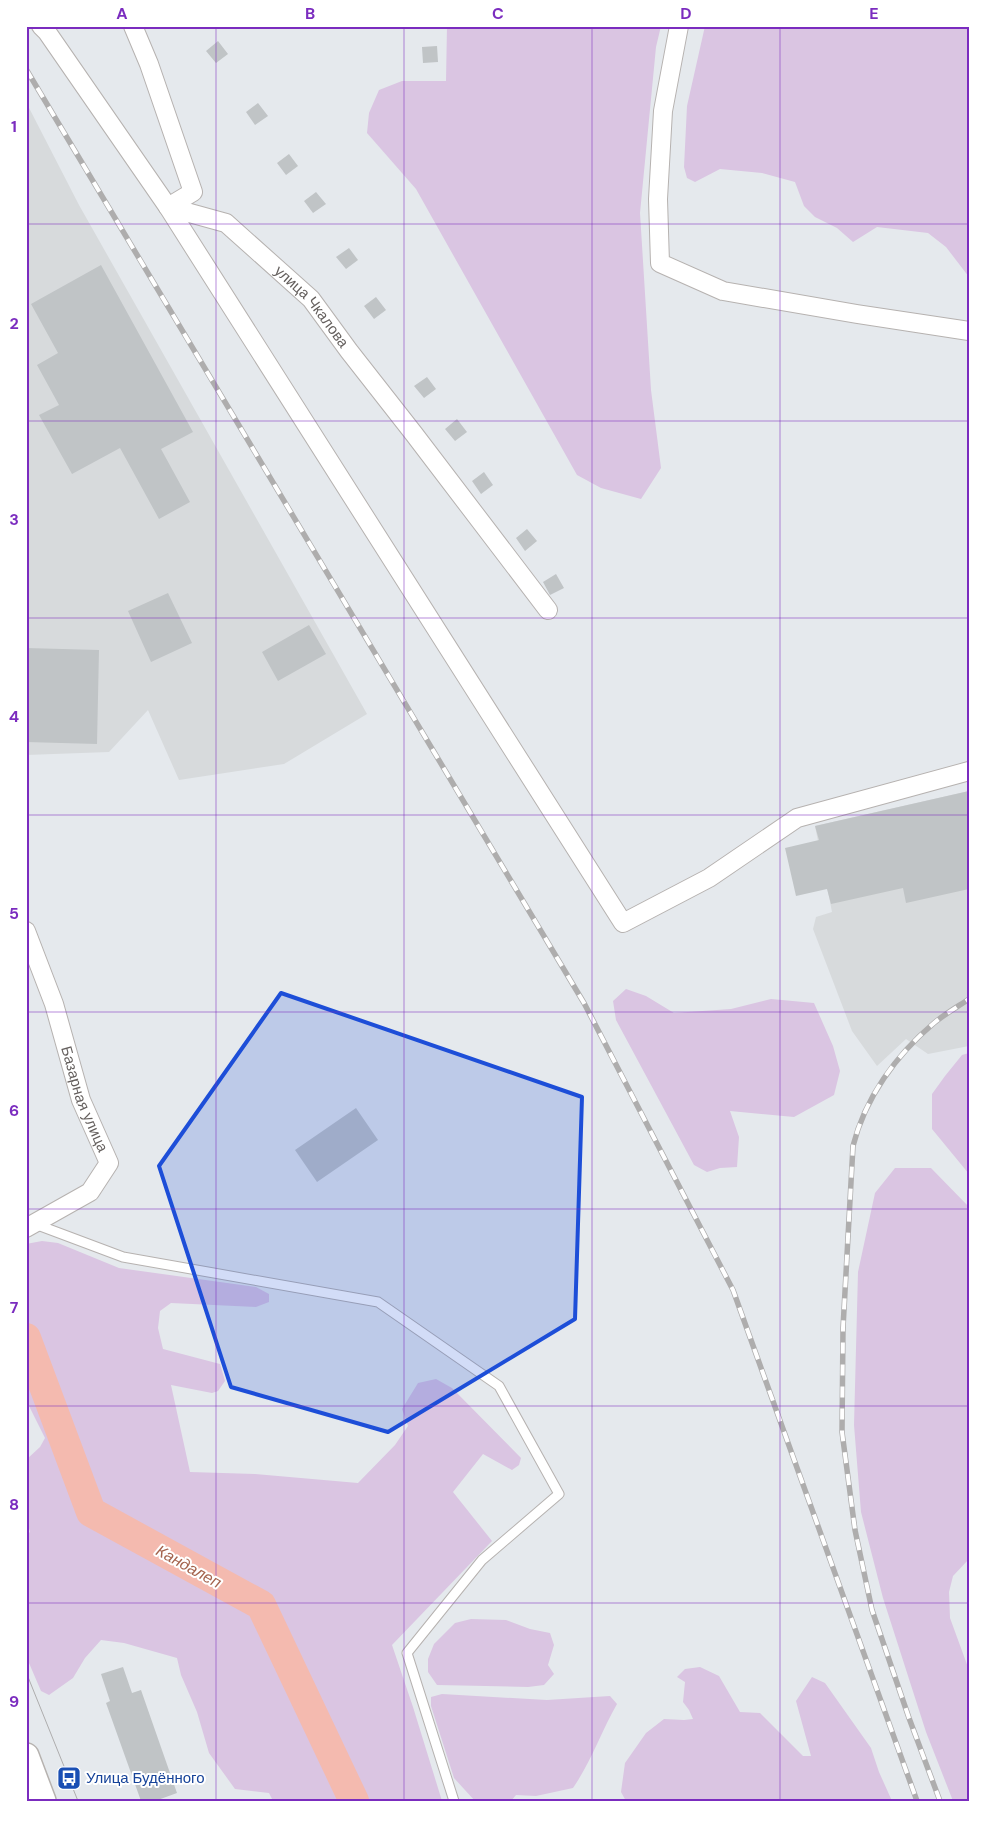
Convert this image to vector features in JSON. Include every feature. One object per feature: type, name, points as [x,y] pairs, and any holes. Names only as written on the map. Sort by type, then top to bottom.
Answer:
[{"type":"main road","points":[[26,1756],[43,1801]]},
{"type":"street","points":[[40,26],[47,32],[168,207],[623,923],[709,878],[797,818],[969,772]]},
{"type":"street","points":[[133,26],[149,64],[193,192],[168,207]]},
{"type":"street","points":[[679,26],[663,111],[658,199],[660,263],[722,291],[969,332]]},
{"type":"street","name":"улица Чкалова","points":[[168,207],[226,223],[311,299],[349,352],[548,610]]},
{"type":"street","name":"Базарная улица","points":[[26,931],[54,1004],[81,1100],[109,1162],[90,1192],[30,1226]]},
{"type":"lane","points":[[30,1226],[123,1257],[378,1302],[499,1386],[559,1494],[482,1560],[407,1654],[454,1801]]},
{"type":"highlighted area","points":[[281,993],[582,1097],[575,1319],[388,1432],[231,1387],[159,1166]]},
{"type":"shaded area","points":[[447,26],[661,26],[656,47],[640,213],[651,390],[661,468],[641,499],[601,488],[577,475],[416,189],[367,133],[369,113],[379,90],[402,81],[446,81]]},
{"type":"shaded area","points":[[705,26],[969,26],[969,277],[946,247],[928,233],[877,227],[853,242],[837,228],[815,217],[804,206],[795,182],[762,173],[720,169],[695,182],[687,178],[684,167],[687,106]]},
{"type":"shaded area","points":[[26,102],[79,205],[367,714],[284,764],[179,780],[148,710],[109,752],[26,755]]},
{"type":"shaded area","points":[[969,791],[969,1046],[928,1054],[906,1039],[877,1066],[852,1031],[813,929],[816,917],[832,912],[815,826]]},
{"type":"shaded area","points":[[626,989],[646,996],[674,1013],[731,1009],[771,999],[814,1003],[833,1046],[840,1071],[834,1095],[794,1117],[730,1111],[739,1137],[737,1167],[720,1168],[707,1172],[694,1165],[616,1020],[613,1001]]},
{"type":"shaded area","points":[[969,1053],[969,1174],[932,1129],[932,1094],[962,1055]]},
{"type":"shaded area","points":[[895,1168],[931,1168],[969,1207],[969,1559],[953,1576],[949,1592],[950,1618],[969,1670],[969,1801],[953,1801],[926,1732],[883,1598],[861,1512],[854,1425],[858,1272],[875,1193]]},
{"type":"shaded area","points":[[42,1241],[58,1243],[119,1268],[256,1287],[269,1294],[269,1302],[256,1307],[171,1303],[160,1311],[158,1328],[163,1349],[220,1364],[225,1381],[218,1391],[212,1393],[171,1385],[190,1472],[255,1474],[358,1483],[395,1445],[408,1426],[402,1409],[418,1383],[436,1379],[452,1388],[521,1458],[519,1465],[512,1470],[483,1454],[453,1492],[492,1541],[392,1645],[442,1801],[273,1801],[269,1793],[235,1789],[209,1753],[197,1712],[181,1675],[177,1658],[124,1643],[101,1640],[85,1658],[73,1678],[49,1695],[41,1691],[26,1656],[26,1535],[30,1532],[26,1517],[26,1460],[40,1447],[45,1438],[26,1400],[26,1244]]},
{"type":"shaded area","points":[[471,1619],[506,1620],[530,1629],[550,1633],[554,1645],[548,1665],[554,1674],[544,1685],[528,1687],[437,1685],[428,1672],[428,1659],[434,1644],[455,1623]]},
{"type":"shaded area","points":[[700,1667],[719,1676],[740,1712],[760,1713],[803,1756],[811,1756],[796,1701],[812,1677],[825,1683],[871,1748],[892,1801],[626,1801],[621,1792],[625,1763],[646,1733],[664,1719],[693,1719],[683,1702],[685,1682],[677,1677],[685,1669]]},
{"type":"shaded area","points":[[442,1694],[547,1700],[610,1696],[617,1704],[573,1788],[536,1796],[516,1795],[511,1801],[475,1801],[454,1778],[431,1706],[431,1697]]},
{"type":"building","points":[[218,41],[228,54],[216,63],[206,51]]},
{"type":"building","points":[[437,46],[438,62],[423,63],[422,47]]},
{"type":"building","points":[[258,103],[268,116],[255,125],[246,112]]},
{"type":"building","points":[[289,154],[298,166],[286,175],[277,163]]},
{"type":"building","points":[[316,192],[326,204],[313,213],[304,201]]},
{"type":"building","points":[[349,248],[358,260],[346,269],[336,257]]},
{"type":"building","points":[[101,265],[193,432],[161,449],[190,502],[159,519],[120,448],[72,474],[39,415],[59,405],[37,365],[58,353],[31,304]]},
{"type":"building","points":[[376,297],[386,310],[374,319],[364,306]]},
{"type":"building","points":[[427,377],[436,389],[424,398],[414,386]]},
{"type":"building","points":[[457,419],[467,432],[455,441],[445,429]]},
{"type":"building","points":[[484,472],[493,485],[481,494],[472,481]]},
{"type":"building","points":[[527,529],[537,541],[525,551],[516,538]]},
{"type":"building","points":[[556,574],[564,588],[550,595],[543,582]]},
{"type":"building","points":[[168,593],[192,643],[151,662],[128,611]]},
{"type":"building","points":[[309,625],[326,654],[278,681],[262,652]]},
{"type":"building","points":[[26,648],[99,650],[97,744],[26,742]]},
{"type":"building","points":[[969,791],[969,889],[906,903],[903,888],[831,904],[827,889],[796,896],[785,848],[819,840],[815,826]]},
{"type":"building","points":[[356,1108],[378,1140],[317,1182],[295,1150]]},
{"type":"building","points":[[123,1667],[132,1693],[141,1690],[177,1793],[155,1801],[141,1801],[106,1703],[110,1701],[101,1674]]},
{"type":"waterway","name":"Кандалеп","points":[[26,1338],[91,1512],[261,1605],[354,1801]]},
{"type":"tram line","points":[[26,1672],[78,1801]]},
{"type":"railway","points":[[26,69],[584,1003],[733,1290],[917,1801]]},
{"type":"railway","points":[[940,1801],[872,1610],[855,1530],[842,1432],[843,1328],[853,1146],[858,1128],[874,1094],[907,1049],[934,1023],[969,999]]},
{"type":"place","name":"Улица Будённого","points":[[69,1778]]}]
